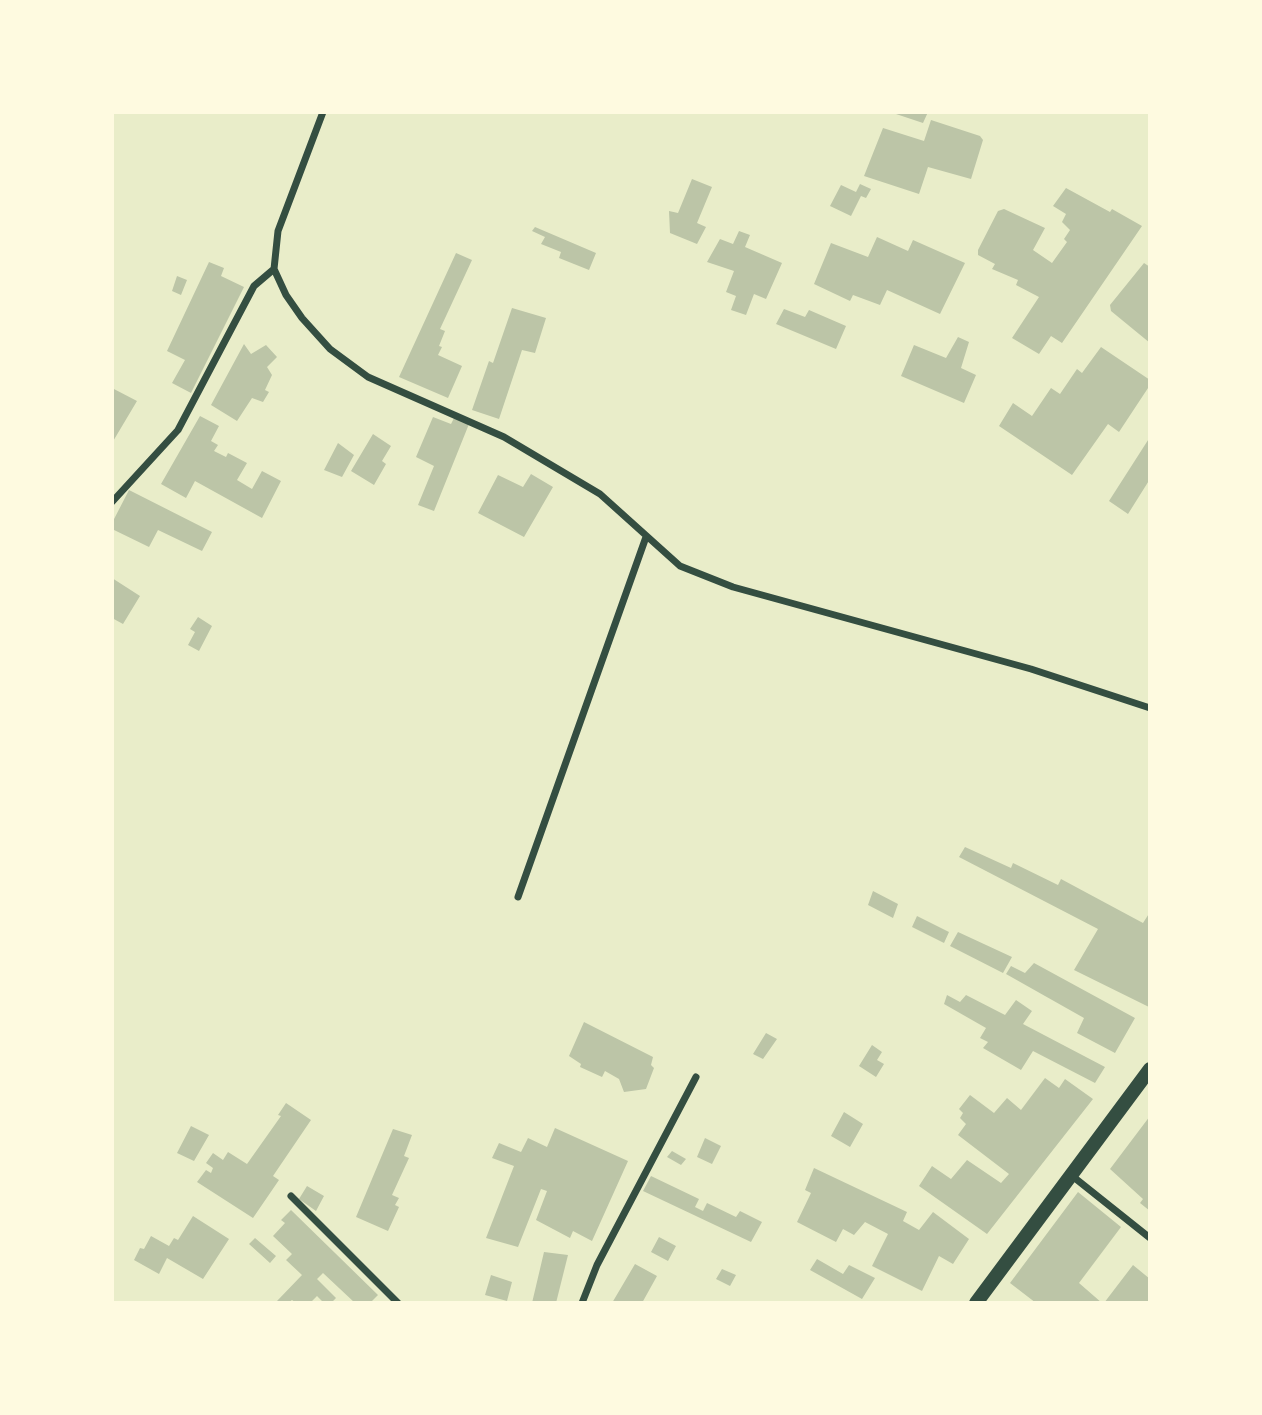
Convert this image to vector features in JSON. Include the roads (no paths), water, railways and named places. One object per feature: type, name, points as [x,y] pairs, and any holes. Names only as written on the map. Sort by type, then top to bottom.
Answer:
[{"type":"main road","points":[[976,1303],[1150,1069]]},
{"type":"street","points":[[323,112],[278,231],[274,269],[286,295],[302,318],[330,349],[368,377],[504,437],[600,494],[680,566],[733,587],[1031,669],[1150,708]]},
{"type":"street","points":[[112,502],[178,430],[254,286],[274,269]]},
{"type":"street","points":[[518,897],[646,537]]},
{"type":"street","points":[[582,1303],[597,1265],[696,1077]]},
{"type":"street","points":[[1071,1175],[1150,1238]]},
{"type":"street","points":[[291,1196],[398,1303]]}]
